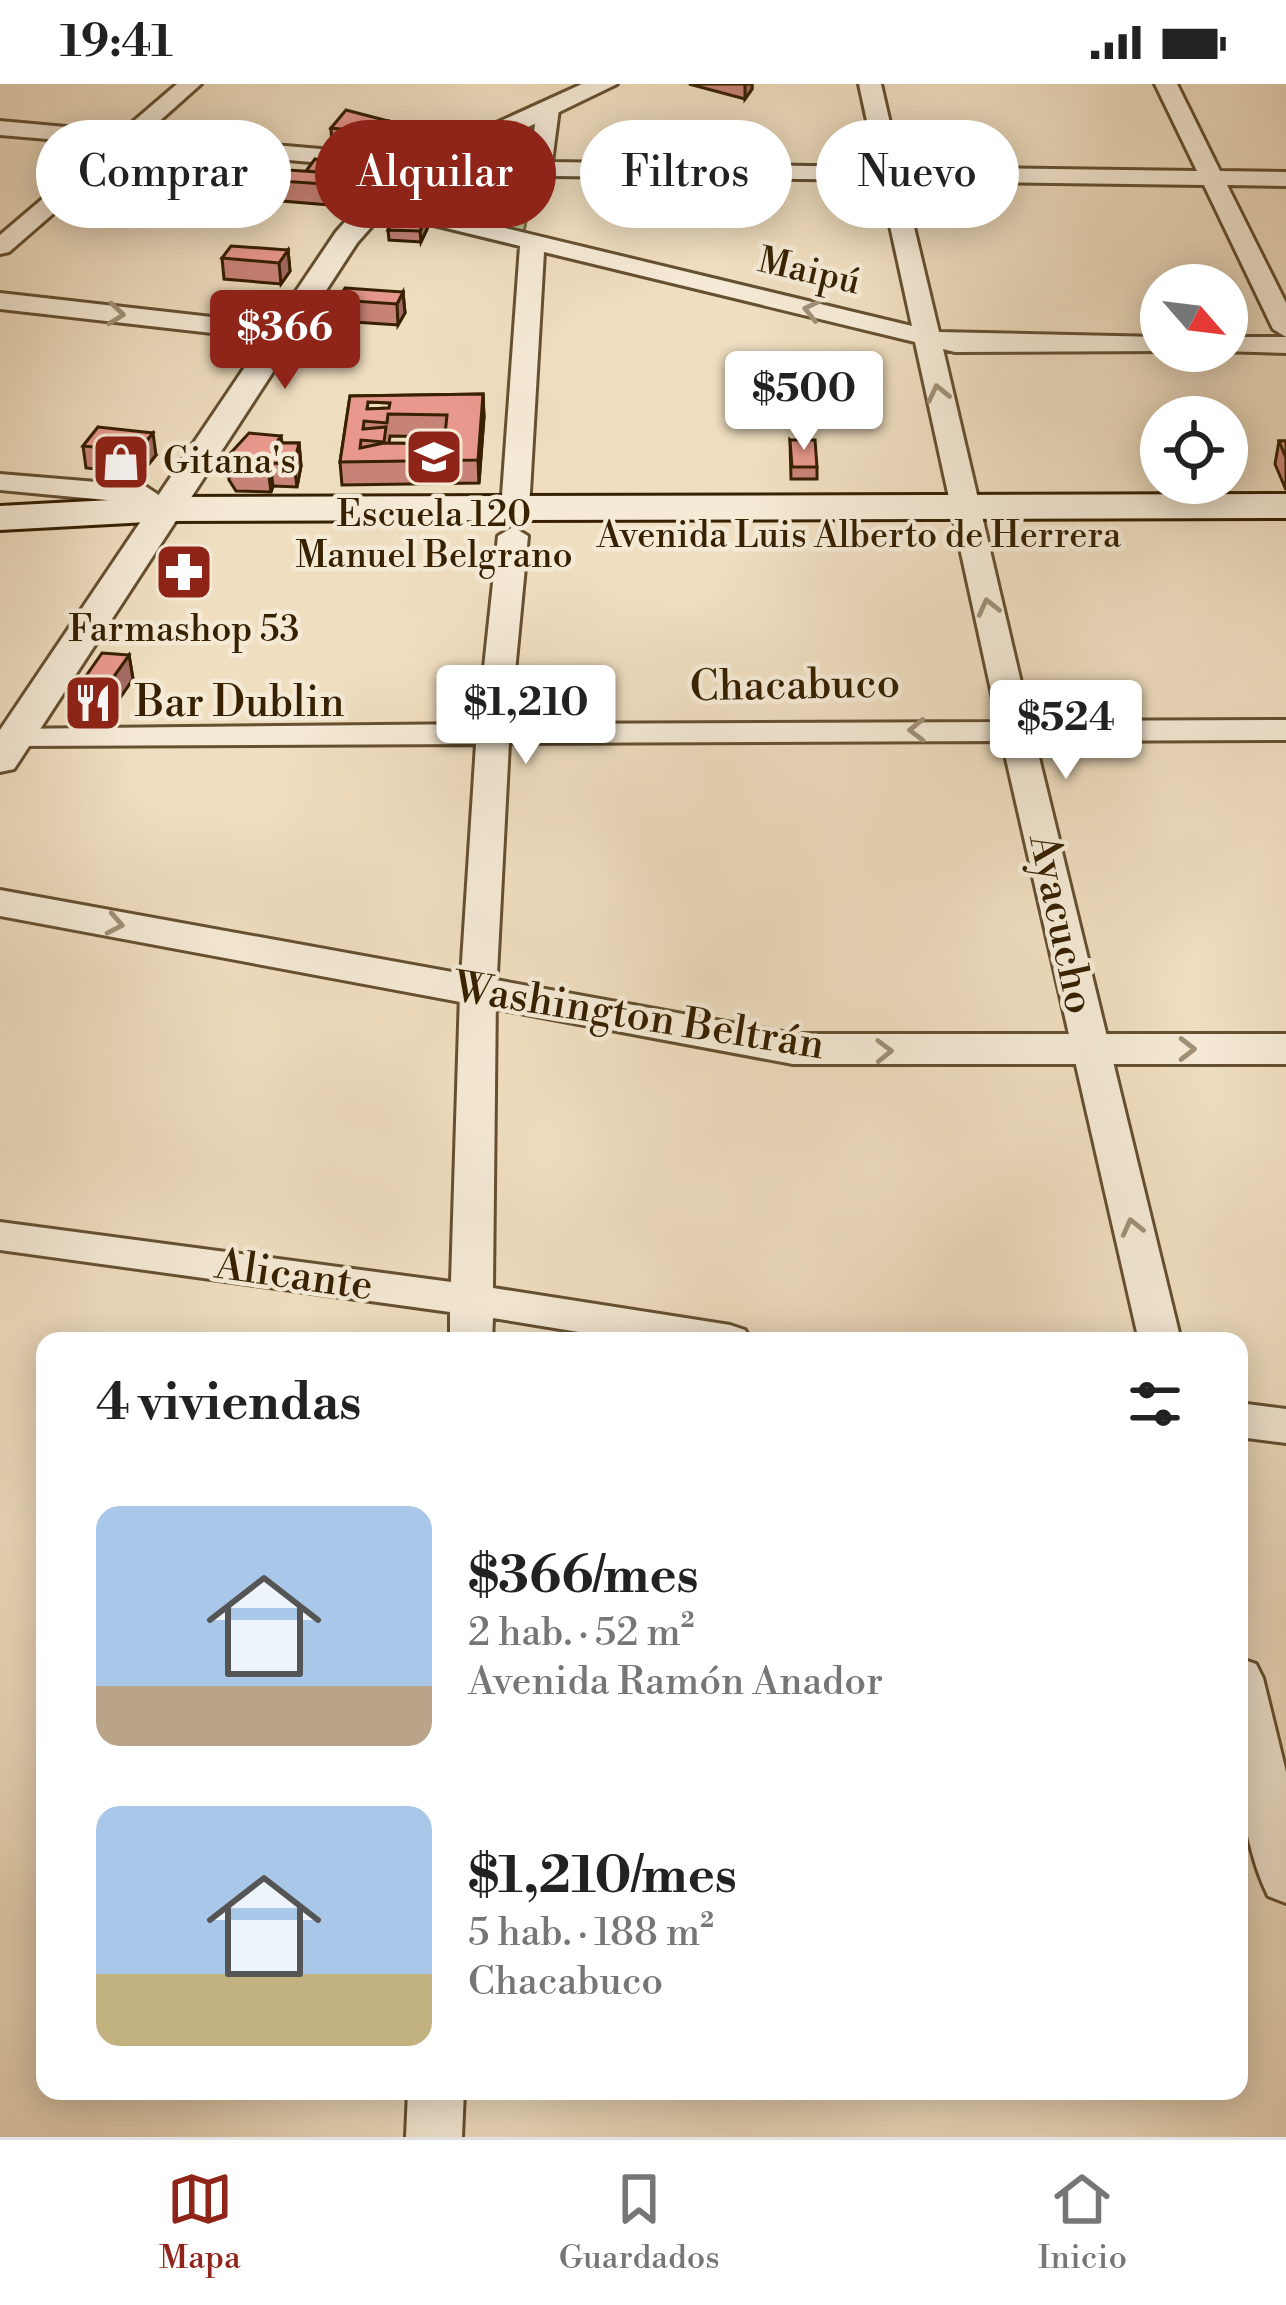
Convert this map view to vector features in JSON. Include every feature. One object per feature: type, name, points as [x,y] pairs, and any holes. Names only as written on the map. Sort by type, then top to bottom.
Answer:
[{"type":"main road","name":"Avenida Luis Alberto de Herrera","points":[[0,518],[157,523],[967,521],[1286,506]]},
{"type":"main road","name":"Avenida Luis Alberto de Herrera","points":[[967,521],[1286,535]]},
{"type":"main road","name":"Avenida Luis Alberto de Herrera","points":[[0,546],[157,523]]},
{"type":"street","points":[[156,84],[186,87]]},
{"type":"street","points":[[502,120],[555,93],[604,84]]},
{"type":"street","name":"Ayacucho","points":[[870,84],[878,120]]},
{"type":"street","points":[[1166,84],[1286,329]]},
{"type":"street","points":[[147,120],[186,87]]},
{"type":"street","points":[[0,128],[36,131]]},
{"type":"street","points":[[556,169],[816,172]]},
{"type":"street","points":[[1019,175],[1286,179]]},
{"type":"street","points":[[0,247],[36,216]]},
{"type":"street","points":[[343,228],[346,238]]},
{"type":"street","points":[[8,748],[355,228]]},
{"type":"street","name":"Maipú","points":[[470,228],[969,345],[1140,345]]},
{"type":"street","name":"Ayacucho","points":[[902,228],[1088,1048],[1158,1332]]},
{"type":"street","points":[[472,1321],[478,992],[532,243]]},
{"type":"street","points":[[0,301],[283,333]]},
{"type":"street","points":[[1248,345],[1286,345]]},
{"type":"street","points":[[0,482],[145,495],[157,523]]},
{"type":"street","name":"Chacabuco","points":[[8,748],[493,735],[1286,730]]},
{"type":"street","name":"Washington Beltrán","points":[[0,903],[794,1048],[1286,1048]]},
{"type":"street","name":"Alicante","points":[[0,1236],[472,1321],[614,1332]]},
{"type":"street","points":[[1248,1421],[1286,1426]]},
{"type":"street","points":[[1248,1717],[1286,1880]]},
{"type":"street","points":[[434,2137],[436,2100]]},
{"type":"building","points":[[346,110],[384,120],[338,120]]},
{"type":"building","points":[[291,170],[315,172],[315,183],[291,182]]},
{"type":"building","points":[[231,246],[288,250],[279,263],[222,258]]},
{"type":"building","points":[[345,288],[403,292],[397,304],[338,300]]},
{"type":"building","points":[[483,394],[478,460],[340,462],[350,396]],"holes":[[[368,402],[390,403],[389,408],[367,409]],[[388,414],[447,415],[444,444],[384,443],[360,448],[361,440],[384,442],[386,427],[363,429],[364,421],[387,423]]]},
{"type":"building","points":[[98,427],[153,433],[138,451],[83,446]]},
{"type":"building","points":[[249,433],[281,436],[276,443],[299,443],[294,464],[234,468],[227,457]]},
{"type":"building","points":[[790,440],[815,440],[817,467],[792,467]]},
{"type":"building","points":[[198,549],[188,570],[168,569],[177,551]]},
{"type":"building","points":[[102,653],[129,655],[100,696],[82,695],[77,689]]},
{"type":"place","name":"Escuela 120 Manuel Belgrano","points":[[434,457]]},
{"type":"place","name":"Gitana's","points":[[121,462]]},
{"type":"place","name":"Farmashop 53","points":[[184,572]]},
{"type":"place","name":"Bar Dublin","points":[[93,703]]}]
